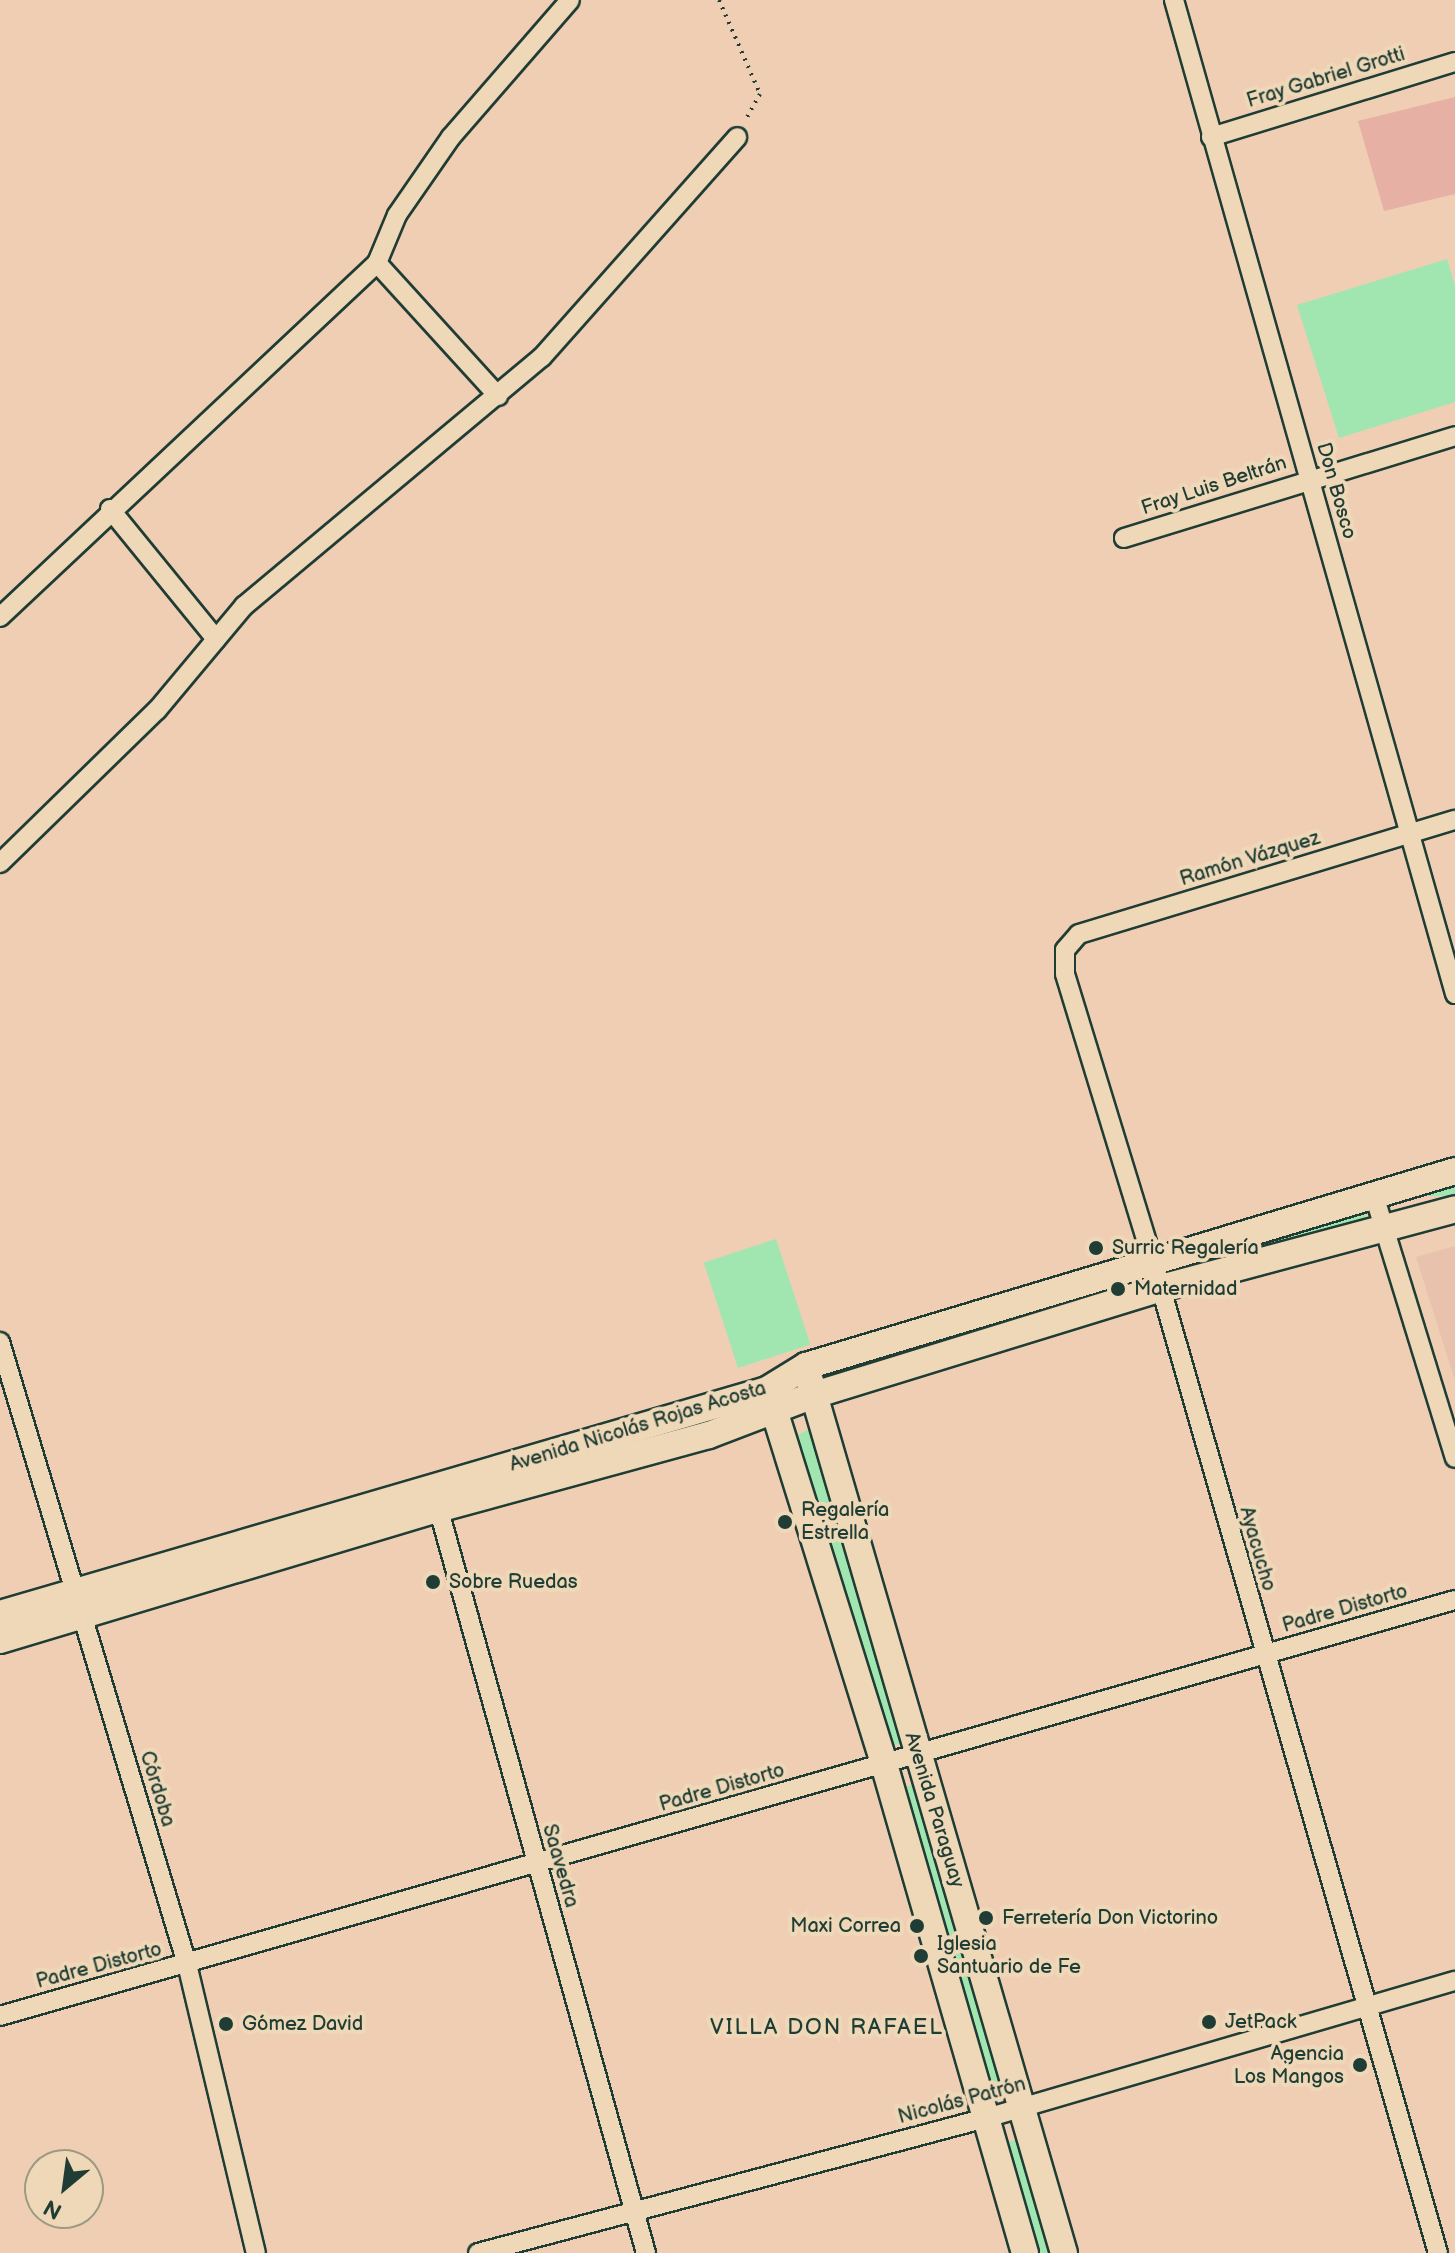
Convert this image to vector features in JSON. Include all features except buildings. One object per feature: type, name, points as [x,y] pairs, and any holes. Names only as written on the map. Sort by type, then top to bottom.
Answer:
[{"type":"main road","name":"Avenida Nicolás Rojas Acosta","points":[[772,1402],[806,1366],[1455,1171]]},
{"type":"main road","name":"Avenida Nicolás Rojas Acosta","points":[[0,1640],[78,1604],[772,1402],[814,1395],[1161,1288],[1455,1209]]},
{"type":"main road","name":"Avenida Paraguay","points":[[806,1366],[1064,2253]]},
{"type":"main road","name":"Avenida Paraguay","points":[[772,1402],[884,1764],[1025,2253]]},
{"type":"main road","name":"Avenida Nicolás Rojas Acosta","points":[[0,1614],[78,1604]]},
{"type":"street","points":[[0,617],[110,509],[377,263],[397,215],[451,137],[570,0]]},
{"type":"street","name":"Don Bosco","points":[[1174,0],[1455,994]]},
{"type":"street","name":"Fray Gabriel Grotti","points":[[1211,137],[1455,62]]},
{"type":"street","points":[[0,863],[157,710],[244,606],[542,357],[737,137]]},
{"type":"street","points":[[377,263],[498,396]]},
{"type":"street","name":"Fray Luis Beltrán","points":[[1124,538],[1309,478],[1455,436]]},
{"type":"street","points":[[110,509],[216,639]]},
{"type":"street","name":"Ramón Vázquez","points":[[1065,950],[1079,934],[1455,820]]},
{"type":"street","name":"Ayacucho","points":[[1065,950],[1065,974],[1161,1288],[1438,2253]]},
{"type":"street","points":[[1374,1195],[1455,1458]]},
{"type":"street","name":"Córdoba","points":[[0,1342],[187,1964],[256,2253]]},
{"type":"street","name":"Saavedra","points":[[436,1499],[646,2253]]},
{"type":"street","name":"Padre Distorto","points":[[0,2016],[1455,1600]]},
{"type":"street","name":"Nicolás Patrón","points":[[478,2253],[986,2118],[1455,1981]]},
{"type":"path","points":[[719,0],[760,94],[737,137]]},
{"type":"shaded area","points":[[1455,1246],[1455,1381],[1416,1257]]},
{"type":"green space","points":[[1447,259],[1455,285],[1455,402],[1339,438],[1297,305]]},
{"type":"green space","points":[[1391,1182],[1455,1182],[1455,1196],[1391,1196]]},
{"type":"green space","points":[[1364,1211],[1370,1227],[1172,1279],[1168,1265]]},
{"type":"green space","points":[[776,1239],[810,1345],[738,1368],[704,1262]]},
{"type":"green space","points":[[1124,1281],[1127,1295],[823,1359],[820,1346]]},
{"type":"green space","points":[[807,1430],[813,1431],[903,1743],[886,1747],[798,1435]]},
{"type":"green space","points":[[919,1783],[1005,2082],[987,2087],[902,1788]]},
{"type":"green space","points":[[1019,2139],[1052,2252],[1034,2253],[1003,2144]]},
{"type":"place","name":"Surric Regalería","points":[[1096,1248]]},
{"type":"place","name":"Maternidad","points":[[1118,1289]]},
{"type":"place","name":"Regalería Estrella","points":[[785,1522]]},
{"type":"place","name":"Sobre Ruedas","points":[[433,1582]]},
{"type":"place","name":"Ferretería Don Victorino","points":[[986,1918]]},
{"type":"place","name":"Maxi Correa","points":[[917,1926]]},
{"type":"place","name":"Iglesia Santuario de Fe","points":[[921,1956]]},
{"type":"place","name":"JetPack","points":[[1209,2022]]},
{"type":"place","name":"Gómez David","points":[[226,2024]]},
{"type":"place","name":"Agencia Los Mangos","points":[[1360,2065]]},
{"type":"district","name":"VILLA DON RAFAEL","points":[[827,2028]]}]
